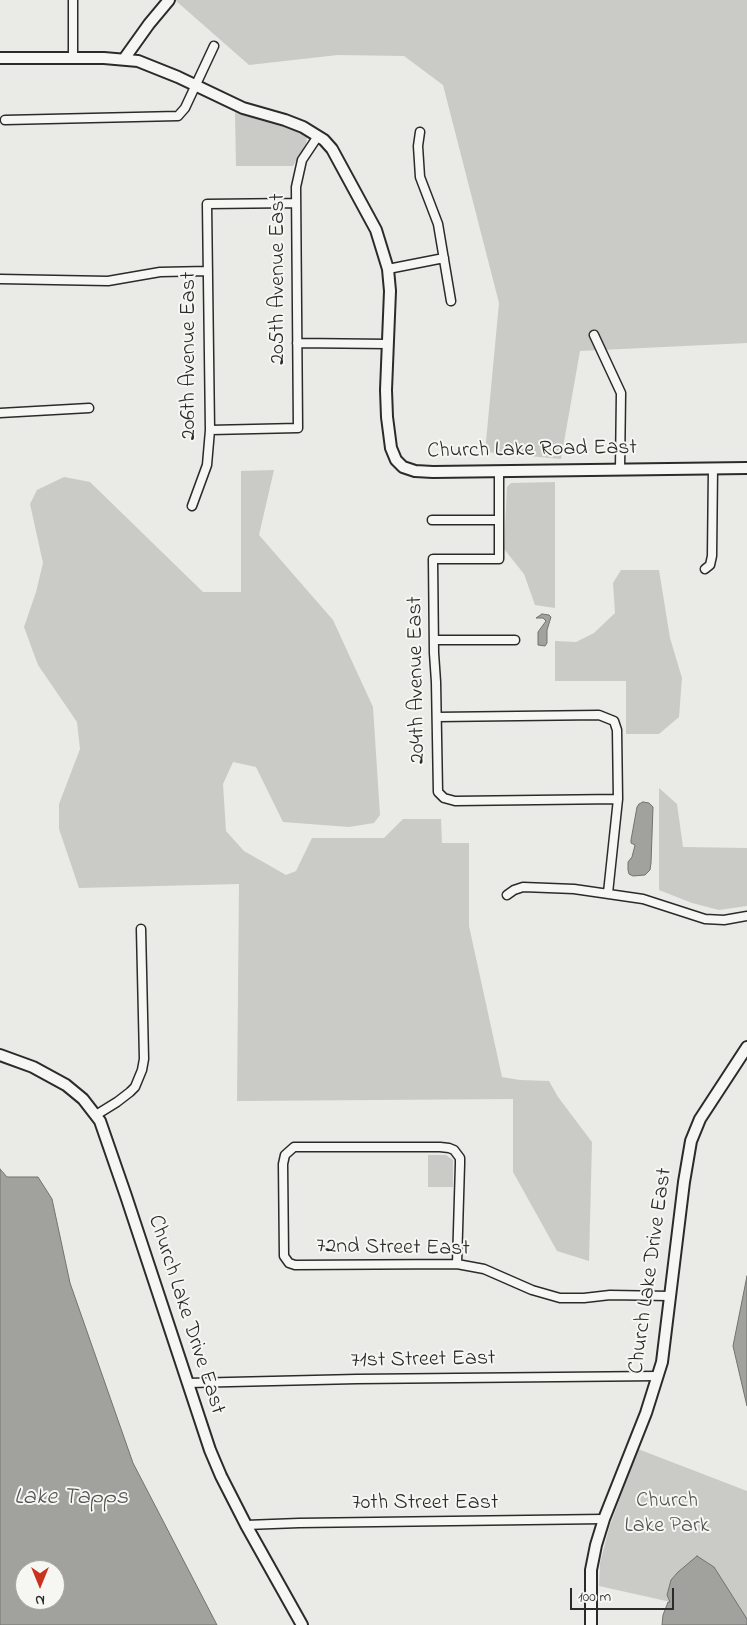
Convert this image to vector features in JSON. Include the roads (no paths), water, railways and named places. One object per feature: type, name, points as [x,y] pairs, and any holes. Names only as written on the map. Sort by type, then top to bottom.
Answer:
[{"type":"street","points":[[73,0],[73,58]]},
{"type":"street","points":[[124,59],[154,17],[169,0]]},
{"type":"street","points":[[5,120],[178,116],[185,108],[214,46]]},
{"type":"street","name":"Church Lake Road East","points":[[0,58],[124,59],[138,61],[153,66],[243,108],[286,120],[303,127],[318,136],[332,149],[366,210],[380,241],[388,269],[390,291],[387,417],[391,448],[396,460],[403,467],[415,471],[747,468]]},
{"type":"street","points":[[420,132],[418,153],[420,177],[438,224],[451,301]]},
{"type":"street","name":"205th Avenue East","points":[[210,430],[298,428],[296,187],[302,160],[318,136]]},
{"type":"street","name":"206th Avenue East","points":[[192,506],[206,465],[210,430],[207,204],[296,203]]},
{"type":"street","points":[[388,269],[444,258]]},
{"type":"street","points":[[0,279],[108,281],[160,272],[208,271]]},
{"type":"street","points":[[594,335],[620,393],[620,469]]},
{"type":"street","points":[[297,343],[388,344]]},
{"type":"street","points":[[0,413],[89,408]]},
{"type":"street","points":[[705,569],[710,565],[712,556],[713,468]]},
{"type":"street","points":[[432,520],[499,520],[499,471]]},
{"type":"street","name":"204th Avenue East","points":[[499,520],[499,559],[434,559],[438,792],[444,798],[456,801],[618,800]]},
{"type":"street","points":[[434,640],[514,640]]},
{"type":"street","points":[[437,718],[599,715],[614,721],[617,730],[618,800],[608,893]]},
{"type":"street","points":[[507,895],[523,887],[556,887],[643,899],[705,919],[724,920],[747,916]]},
{"type":"street","points":[[96,1115],[130,1092],[142,1070],[144,1059],[141,929]]},
{"type":"street","name":"Church Lake Drive East","points":[[591,1625],[591,1570],[604,1520],[646,1413],[658,1376],[665,1344],[684,1182],[691,1141],[700,1119],[747,1047]]},
{"type":"street","name":"Church Lake Drive East","points":[[0,1055],[34,1067],[54,1077],[83,1099],[96,1115],[109,1146],[210,1450],[246,1525],[302,1625]]},
{"type":"street","name":"72nd Street East","points":[[457,1264],[460,1158],[454,1150],[440,1147],[294,1147],[288,1152],[284,1164],[284,1256],[289,1263],[295,1265],[457,1264],[484,1268],[532,1290],[560,1298],[610,1295],[670,1296]]},
{"type":"street","name":"71st Street East","points":[[188,1384],[658,1376]]},
{"type":"street","name":"70th Street East","points":[[246,1525],[604,1520]]},
{"type":"water","points":[[542,614],[551,617],[545,646],[538,645],[538,632],[546,621],[543,618],[536,618]]},
{"type":"water","points":[[643,802],[649,803],[653,807],[651,863],[650,870],[645,875],[633,876],[629,874],[628,862],[632,857],[635,845],[631,843],[631,840],[637,807]]},
{"type":"water","name":"Lake Tapps","points":[[0,1169],[7,1177],[38,1177],[52,1199],[70,1283],[133,1463],[217,1625],[0,1625]]},
{"type":"water","points":[[747,1276],[747,1406],[733,1346]]},
{"type":"water","points":[[697,1556],[714,1567],[747,1619],[747,1625],[662,1625],[663,1615],[668,1602],[670,1602],[667,1595],[671,1580]]},
{"type":"park label","name":"Church Lake Park","points":[[667,1514]]}]
